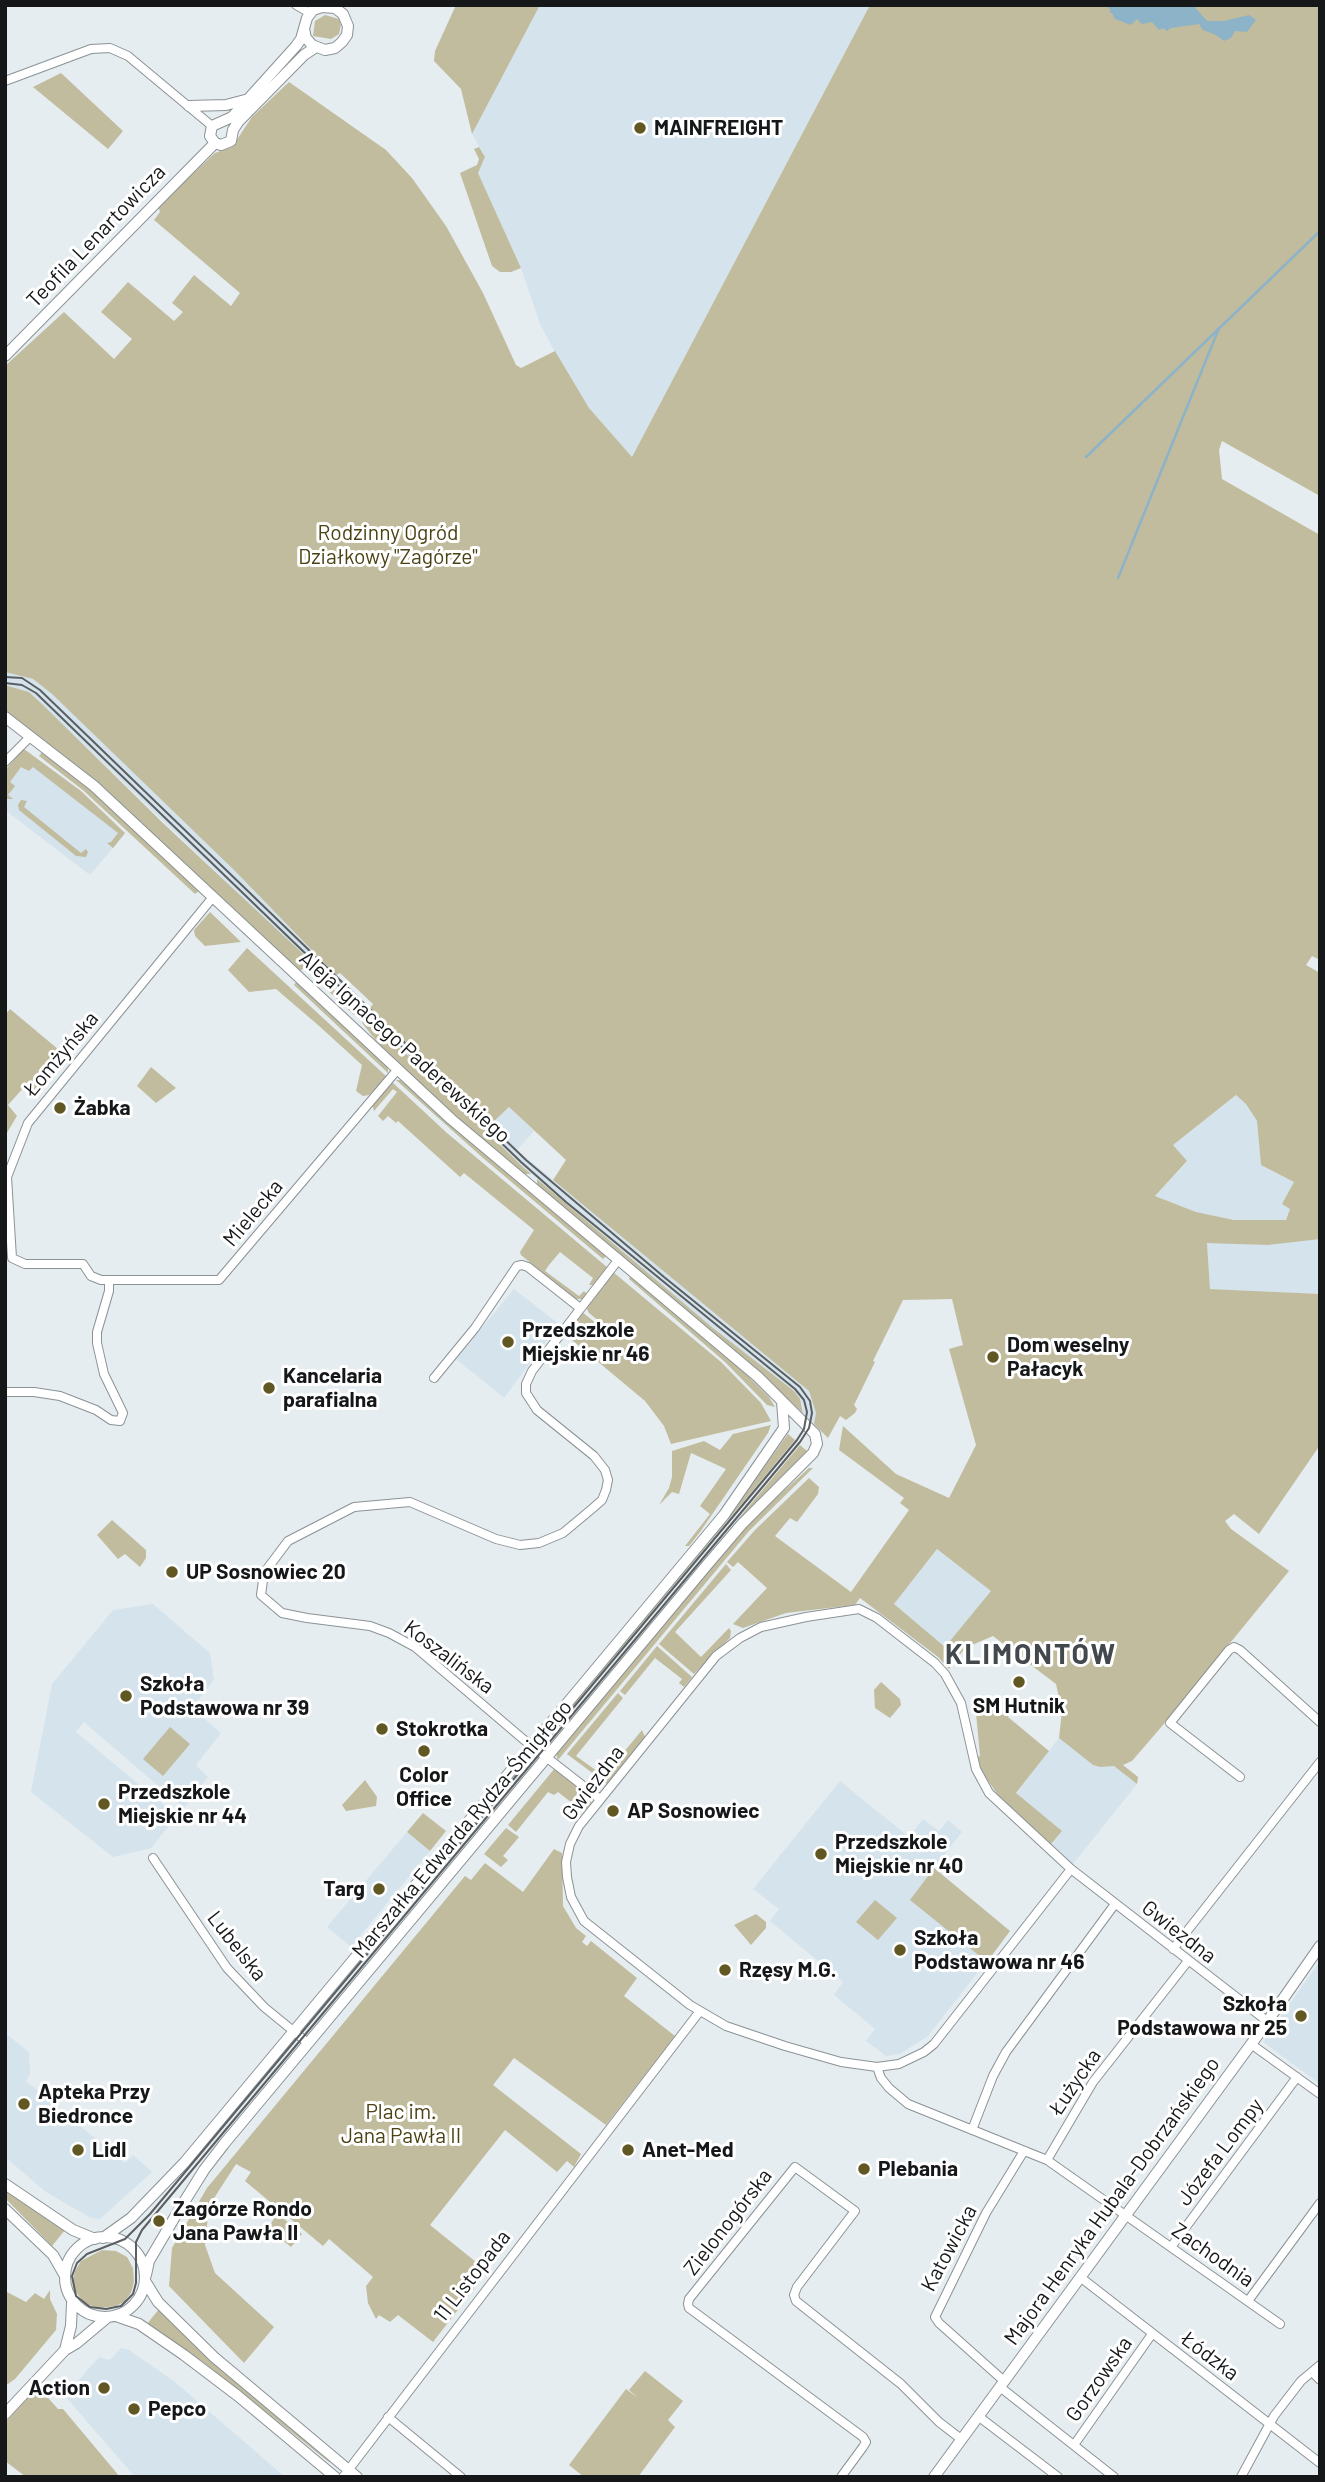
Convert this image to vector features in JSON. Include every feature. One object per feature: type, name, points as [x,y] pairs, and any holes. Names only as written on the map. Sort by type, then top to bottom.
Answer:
[{"type":"street","points":[[296,5],[310,13]]},
{"type":"street","points":[[229,126],[219,121],[212,126],[209,133],[215,143],[228,144],[232,139],[229,126],[232,117],[296,46],[310,13],[326,6],[347,10],[348,30],[342,43],[330,50],[316,47],[306,38],[304,29]]},
{"type":"street","points":[[229,126],[304,55],[316,47]]},
{"type":"street","points":[[5,81],[91,49],[110,48],[128,55],[212,126]]},
{"type":"street","points":[[189,106],[232,105],[247,99]]},
{"type":"street","name":"Teofila Lenartowicza","points":[[5,356],[215,143]]},
{"type":"street","name":"Aleja Ignacego Paderewskiego","points":[[5,717],[94,786],[451,1119],[729,1351],[782,1401]]},
{"type":"street","points":[[5,762],[30,737]]},
{"type":"street","name":"Łomżyńska","points":[[91,1276],[83,1264],[25,1264],[12,1258],[6,1188],[8,1169],[34,1113],[186,933],[213,897]]},
{"type":"street","name":"Mielecka","points":[[91,1276],[95,1280],[219,1280],[398,1069]]},
{"type":"street","name":"Koszalińska","points":[[600,1799],[415,1647],[370,1626],[282,1613],[261,1595],[262,1581],[272,1560],[288,1541],[354,1507],[410,1502],[496,1539],[520,1545],[540,1542],[563,1533],[602,1500],[608,1480],[605,1470],[594,1456],[537,1410],[526,1393],[526,1384],[532,1371],[619,1259]]},
{"type":"street","points":[[434,1378],[475,1328],[517,1266],[528,1267],[580,1308]]},
{"type":"street","points":[[5,1392],[34,1392],[60,1396],[88,1406],[111,1420],[120,1421],[123,1413],[104,1374],[97,1343],[97,1332],[109,1292],[109,1280]]},
{"type":"street","points":[[782,1401],[806,1425]]},
{"type":"street","points":[[782,1401],[784,1429],[806,1425]]},
{"type":"street","name":"Marszałka Edwarda Rydza-Śmigłego","points":[[145,2278],[155,2250],[204,2171],[733,1534],[813,1453],[817,1444],[815,1434],[806,1425]]},
{"type":"street","name":"Marszałka Edwarda Rydza-Śmigłego","points":[[99,2238],[122,2226],[162,2187],[724,1515],[784,1429]]},
{"type":"street","name":"Gwiezdna","points":[[1071,1869],[934,2044],[899,2064],[877,2067],[841,2062],[785,2046],[726,2026],[700,2011],[661,1984],[590,1927],[581,1917],[571,1897],[566,1870],[570,1844],[579,1826],[716,1656],[740,1638],[761,1628],[859,1609],[877,1618],[927,1656],[945,1674],[961,1703],[976,1769],[989,1793],[1071,1869],[1267,2021]]},
{"type":"street","points":[[1240,1777],[1170,1723],[1229,1650],[1234,1647],[1240,1650],[1320,1722]]},
{"type":"street","points":[[1173,1949],[1320,1762]]},
{"type":"street","name":"Lubelska","points":[[153,1858],[226,1968],[264,2007],[309,2043]]},
{"type":"street","points":[[972,2130],[993,2076],[1006,2052],[1115,1904]]},
{"type":"street","name":"Majora Henryka Hubala-Dobrzańskiego","points":[[933,2477],[1320,1946]]},
{"type":"street","name":"Łużycka","points":[[1047,2160],[1093,2082],[1188,1961]]},
{"type":"street","name":"11 Listopada","points":[[145,2278],[158,2302],[214,2357],[350,2474],[388,2417],[700,2011]]},
{"type":"street","points":[[1251,2043],[1320,2094]]},
{"type":"street","name":"Zachodnia","points":[[877,2067],[889,2088],[908,2104],[1047,2160],[1242,2300],[1248,2301],[1280,2324]]},
{"type":"street","name":"Józefa Lompy","points":[[1171,2247],[1297,2077]]},
{"type":"street","name":"Katowicka","points":[[1002,2384],[935,2317],[986,2213],[1024,2151]]},
{"type":"street","name":"Zielonogórska","points":[[841,2477],[866,2442],[863,2437],[689,2308],[688,2304],[688,2299],[794,2166],[855,2211],[797,2287],[794,2295],[796,2301],[901,2384],[939,2422],[961,2439]]},
{"type":"street","points":[[5,2184],[73,2230],[99,2238],[122,2241],[135,2249],[141,2257],[145,2278],[140,2295],[132,2307],[112,2316],[65,2350],[5,2414]]},
{"type":"street","points":[[1248,2301],[1320,2203]]},
{"type":"street","points":[[5,2209],[53,2255],[65,2276],[66,2291],[72,2303],[89,2315],[112,2316],[139,2324],[238,2396],[335,2477]]},
{"type":"street","points":[[65,2276],[74,2254],[83,2244],[99,2238]]},
{"type":"street","name":"Łódzka","points":[[1080,2277],[1320,2463]]},
{"type":"street","points":[[65,2350],[72,2303]]},
{"type":"street","name":"Gorzowska","points":[[1074,2445],[1152,2334]]},
{"type":"street","points":[[1241,2477],[1270,2424],[1291,2393],[1320,2365]]},
{"type":"street","points":[[1312,2372],[1320,2380]]},
{"type":"street","points":[[1002,2384],[1115,2477]]},
{"type":"street","points":[[978,2416],[1058,2477]]},
{"type":"street","points":[[388,2417],[461,2477]]},
{"type":"shaded area","points":[[540,5],[870,5],[632,457],[589,408],[565,371],[540,324],[521,268],[478,173],[485,157],[472,134]]},
{"type":"shaded area","points":[[5,672],[33,679],[52,694],[491,1124],[509,1107],[534,1131],[517,1150],[809,1391],[816,1413],[814,1424],[803,1413],[803,1406],[794,1391],[713,1328],[523,1167],[29,692],[5,687]]},
{"type":"shaded area","points":[[26,755],[124,835],[90,875],[5,810],[5,779]]},
{"type":"shaded area","points":[[1236,1095],[1246,1104],[1257,1121],[1261,1165],[1294,1182],[1283,1204],[1291,1209],[1285,1220],[1234,1220],[1196,1212],[1155,1196],[1187,1162],[1172,1145]]},
{"type":"shaded area","points":[[1320,1238],[1320,1294],[1210,1289],[1207,1242],[1268,1245]]},
{"type":"shaded area","name":"Przedszkole Miejskie nr 46","points":[[514,1289],[559,1324],[504,1398],[456,1359]]},
{"type":"shaded area","points":[[937,1549],[992,1591],[945,1647],[894,1604]]},
{"type":"shaded area","name":"Szkoła Podstawowa nr 39","points":[[153,1604],[210,1653],[214,1680],[192,1708],[221,1733],[196,1765],[208,1777],[184,1808],[84,1722],[76,1732],[177,1816],[151,1848],[113,1857],[31,1792],[52,1684],[113,1610]]},
{"type":"shaded area","points":[[1059,1738],[1093,1765],[1114,1766],[1137,1784],[1073,1864],[1051,1844],[1062,1831],[1016,1794]]},
{"type":"shaded area","name":"Szkoła Podstawowa nr 46","points":[[840,1781],[909,1837],[923,1819],[939,1831],[948,1820],[962,1832],[934,1868],[1010,1931],[928,2036],[900,2054],[886,2056],[866,2041],[875,2029],[834,1995],[843,1982],[770,1921],[779,1909],[753,1889]]},
{"type":"shaded area","name":"Targ","points":[[407,1832],[430,1851],[351,1947],[327,1927]]},
{"type":"shaded area","name":"Szkoła Podstawowa nr 25","points":[[1320,1961],[1320,2084],[1263,2042]]},
{"type":"shaded area","points":[[5,2033],[29,2052],[30,2074],[26,2081],[125,2163],[133,2155],[152,2172],[100,2219],[91,2218],[46,2192],[5,2157]]},
{"type":"shaded area","points":[[121,2348],[129,2350],[175,2382],[285,2477],[135,2477],[65,2396],[99,2357],[110,2360]]},
{"type":"green space","points":[[456,5],[540,5],[472,134],[461,89],[434,61],[435,51]]},
{"type":"green space","name":"Rodzinny Ogród Działkowy \"Zagórze\"","points":[[870,5],[1320,5],[1320,496],[1222,441],[1219,450],[1222,479],[1320,535],[1320,960],[1312,956],[1306,965],[1320,973],[1320,1239],[1268,1245],[1207,1243],[1210,1289],[1320,1294],[1320,1445],[1259,1534],[1234,1514],[1225,1521],[1231,1529],[1289,1571],[1163,1725],[1132,1761],[1123,1765],[1138,1777],[1137,1784],[1114,1766],[1093,1765],[1059,1738],[1062,1711],[1056,1684],[993,1636],[965,1648],[949,1669],[938,1657],[860,1598],[855,1605],[786,1613],[743,1628],[733,1624],[767,1588],[738,1562],[733,1567],[727,1562],[755,1530],[809,1478],[819,1487],[818,1494],[797,1522],[790,1518],[775,1536],[851,1592],[909,1510],[900,1503],[904,1498],[839,1450],[843,1426],[896,1474],[949,1498],[976,1445],[949,1349],[963,1345],[952,1299],[903,1300],[854,1405],[857,1409],[855,1413],[846,1420],[840,1416],[828,1438],[814,1424],[816,1413],[809,1391],[553,1180],[566,1160],[509,1107],[491,1124],[370,1008],[373,1004],[340,973],[336,975],[234,870],[52,694],[33,679],[5,672],[5,366],[64,312],[114,359],[132,339],[101,312],[128,282],[174,321],[183,312],[172,303],[194,275],[231,306],[240,293],[154,220],[160,212],[158,206],[215,153],[232,147],[252,117],[289,82],[386,150],[412,178],[446,226],[483,293],[516,365],[521,368],[555,351],[589,408],[632,457]],"holes":[[[1236,1095],[1246,1104],[1257,1121],[1261,1165],[1294,1182],[1282,1204],[1290,1209],[1286,1220],[1234,1220],[1196,1212],[1155,1196],[1187,1161],[1173,1145]],[[937,1549],[991,1591],[945,1647],[894,1604]]]},
{"type":"green space","points":[[325,15],[339,19],[341,25],[339,34],[331,39],[313,36],[315,21]]},
{"type":"green space","points":[[61,73],[123,131],[108,149],[33,87]]},
{"type":"green space","points":[[479,147],[485,157],[478,173],[521,268],[511,272],[500,272],[492,266],[460,173],[477,165],[479,159],[474,149]]},
{"type":"green space","points":[[5,687],[29,692],[42,704],[164,824],[331,980],[328,984],[358,1012],[354,1015],[304,968],[300,971],[198,877],[5,711]]},
{"type":"green space","points":[[24,749],[81,791],[125,833],[113,848],[107,843],[118,833],[33,767],[29,771],[21,767],[10,782],[15,786],[8,795],[13,799],[6,799],[5,770]]},
{"type":"green space","points":[[43,751],[83,782],[200,890],[195,894],[84,791],[39,756]]},
{"type":"green space","points":[[21,800],[27,801],[24,807],[81,853],[86,849],[86,857],[76,856],[19,810]]},
{"type":"green space","points":[[210,912],[241,942],[205,946],[195,936],[194,930]]},
{"type":"green space","points":[[247,948],[387,1077],[369,1095],[363,1096],[356,1091],[362,1065],[318,1025],[276,989],[249,992],[228,970]]},
{"type":"green space","points":[[296,982],[385,1062],[388,1073],[294,985]]},
{"type":"green space","points":[[10,1009],[65,1055],[34,1091],[25,1086],[8,1105],[17,1116],[5,1136],[5,1015]]},
{"type":"green space","points":[[365,1014],[531,1174],[524,1174],[482,1140],[386,1053],[362,1023],[364,1020],[361,1018]]},
{"type":"green space","points":[[151,1067],[176,1088],[156,1103],[137,1086]]},
{"type":"green space","points":[[396,1080],[401,1080],[607,1255],[603,1259]]},
{"type":"green space","points":[[392,1082],[447,1133],[608,1268],[593,1285],[589,1285],[593,1278],[560,1252],[549,1265],[545,1271],[579,1296],[584,1291],[587,1294],[583,1299],[575,1299],[521,1255],[520,1252],[534,1230],[464,1173],[460,1177],[398,1121],[396,1123],[388,1116],[383,1121],[378,1116],[397,1092],[393,1089],[374,1111],[372,1104]]},
{"type":"green space","points":[[537,1179],[713,1328],[794,1391],[800,1399],[803,1413],[739,1354],[537,1186]]},
{"type":"green space","points":[[613,1272],[721,1362],[761,1403],[771,1421],[671,1444],[664,1426],[645,1401],[572,1340],[582,1325],[576,1320],[582,1312],[597,1324],[600,1322],[586,1307]]},
{"type":"green space","points":[[630,1277],[722,1350],[769,1397],[775,1407],[767,1405],[725,1362],[629,1279]]},
{"type":"green space","points":[[771,1425],[700,1532],[689,1546],[685,1546],[710,1514],[700,1506],[726,1469],[691,1453],[679,1494],[672,1492],[659,1505],[672,1477],[672,1451],[704,1441],[720,1450],[733,1434]]},
{"type":"green space","points":[[788,1434],[795,1440],[539,1747],[540,1742],[730,1514]]},
{"type":"green space","points":[[800,1445],[807,1451],[753,1505],[690,1579],[689,1578]]},
{"type":"green space","points":[[809,1468],[813,1468],[749,1531],[558,1760],[558,1750],[732,1541]]},
{"type":"green space","points":[[112,1520],[146,1550],[146,1558],[140,1567],[125,1554],[118,1559],[97,1535]]},
{"type":"green space","points":[[726,1564],[731,1570],[675,1632],[701,1657],[729,1628],[731,1631],[730,1638],[694,1674],[659,1644]]},
{"type":"green space","points":[[657,1646],[692,1677],[684,1687],[679,1683],[682,1679],[655,1658],[625,1695],[620,1691]]},
{"type":"green space","points":[[881,1682],[900,1699],[901,1705],[890,1718],[875,1708],[874,1690]]},
{"type":"green space","points":[[618,1693],[623,1698],[576,1756],[604,1776],[642,1730],[645,1737],[607,1784],[567,1754]]},
{"type":"green space","points":[[986,1703],[1002,1715],[1012,1704],[1015,1707],[1008,1717],[1049,1751],[1016,1793],[1062,1831],[1051,1844],[1000,1798],[982,1772],[977,1757],[980,1756],[976,1713]]},
{"type":"green space","points":[[170,1727],[190,1744],[163,1776],[143,1759]]},
{"type":"green space","points":[[555,1768],[589,1795],[591,1803],[586,1810],[558,1792],[554,1795],[548,1792],[516,1832],[508,1825]]},
{"type":"green space","points":[[365,1780],[377,1797],[376,1806],[346,1811],[342,1805]]},
{"type":"green space","points":[[423,1813],[446,1831],[430,1851],[407,1832]]},
{"type":"green space","points":[[506,1828],[519,1837],[503,1856],[508,1860],[501,1867],[484,1854]]},
{"type":"green space","name":"Plac im. Jana Pawła II","points":[[554,1849],[562,1853],[563,1906],[576,1928],[586,1936],[582,1942],[587,1946],[591,1941],[637,1978],[624,1996],[675,2036],[606,2125],[514,2058],[493,2085],[581,2154],[574,2167],[567,2161],[557,2172],[505,2130],[430,2225],[486,2270],[474,2281],[474,2289],[433,2342],[398,2315],[390,2322],[379,2315],[376,2319],[368,2303],[366,2286],[373,2277],[329,2239],[323,2246],[245,2181],[251,2172],[236,2164],[209,2206],[205,2245],[215,2273],[274,2327],[244,2363],[169,2286],[172,2248],[207,2188],[465,1876],[471,1880],[485,1863],[523,1892]]},
{"type":"green space","points":[[934,1868],[1010,1931],[987,1962],[910,1900]]},
{"type":"green space","points":[[875,1900],[897,1918],[878,1940],[856,1922]]},
{"type":"green space","points":[[756,1914],[766,1922],[766,1928],[751,1945],[734,1925]]},
{"type":"green space","points":[[5,2190],[65,2230],[52,2246],[5,2198]]},
{"type":"green space","points":[[277,2213],[302,2234],[291,2247],[268,2229]]},
{"type":"green space","points":[[102,2250],[116,2251],[127,2257],[133,2268],[134,2282],[131,2293],[124,2302],[99,2308],[82,2300],[75,2291],[73,2280],[81,2261]]},
{"type":"green space","points":[[50,2290],[50,2299],[57,2314],[56,2330],[15,2379],[5,2386],[5,2291],[26,2302],[35,2293],[44,2299]]},
{"type":"green space","points":[[159,2309],[331,2460],[329,2462],[203,2362],[147,2324]]},
{"type":"green space","points":[[645,2371],[683,2401],[668,2420],[675,2427],[638,2477],[584,2477],[569,2465],[626,2389],[638,2398],[629,2390]]},
{"type":"green space","points":[[41,2390],[58,2409],[63,2409],[120,2477],[26,2477],[5,2461],[5,2423],[31,2394]]},
{"type":"water","points":[[1104,5],[1193,5],[1207,21],[1224,21],[1249,15],[1256,20],[1247,32],[1235,31],[1231,38],[1224,41],[1203,30],[1199,24],[1167,31],[1163,28],[1159,30],[1152,22],[1142,24],[1137,19],[1131,25],[1115,19],[1110,9]]},
{"type":"waterway","points":[[1086,457],[1320,231]]},
{"type":"waterway","points":[[1118,578],[1219,328]]},
{"type":"tram line","points":[[5,677],[22,678],[40,690],[526,1160],[800,1387],[810,1401],[812,1413],[809,1428],[800,1442],[142,2230],[136,2242],[136,2283],[133,2294],[121,2306],[106,2309],[90,2307],[76,2296],[72,2276],[77,2263],[87,2254],[125,2239],[150,2214],[797,1440],[804,1429],[807,1412],[804,1400],[795,1389],[521,1162],[36,693],[22,685],[5,683]]},
{"type":"place","name":"MAINFREIGHT","points":[[640,128]]},
{"type":"place","name":"Żabka","points":[[60,1108]]},
{"type":"place","name":"Przedszkole Miejskie nr 46","points":[[508,1342]]},
{"type":"place","name":"Dom weselny Pałacyk","points":[[993,1357]]},
{"type":"place","name":"Kancelaria parafialna","points":[[269,1388]]},
{"type":"place","name":"UP Sosnowiec 20","points":[[172,1572]]},
{"type":"place","name":"SM Hutnik","points":[[1019,1682]]},
{"type":"place","name":"Szkoła Podstawowa nr 39","points":[[126,1696]]},
{"type":"place","name":"Stokrotka","points":[[382,1729]]},
{"type":"place","name":"Color Office","points":[[424,1751]]},
{"type":"place","name":"Przedszkole Miejskie nr 44","points":[[104,1804]]},
{"type":"place","name":"AP Sosnowiec","points":[[613,1811]]},
{"type":"place","name":"Przedszkole Miejskie nr 40","points":[[821,1854]]},
{"type":"place","name":"Targ","points":[[379,1889]]},
{"type":"place","name":"Szkoła Podstawowa nr 46","points":[[900,1950]]},
{"type":"place","name":"Rzęsy M.G.","points":[[725,1970]]},
{"type":"place","name":"Szkoła Podstawowa nr 25","points":[[1301,2016]]},
{"type":"place","name":"Apteka Przy Biedronce","points":[[24,2104]]},
{"type":"place","name":"Lidl","points":[[78,2150]]},
{"type":"place","name":"Anet-Med","points":[[628,2150]]},
{"type":"place","name":"Plebania","points":[[864,2169]]},
{"type":"place","name":"Zagórze Rondo Jana Pawła II","points":[[159,2221]]},
{"type":"place","name":"Action","points":[[104,2388]]},
{"type":"place","name":"Pepco","points":[[134,2409]]},
{"type":"district","name":"KLIMONTÓW","points":[[1031,1655]]}]
